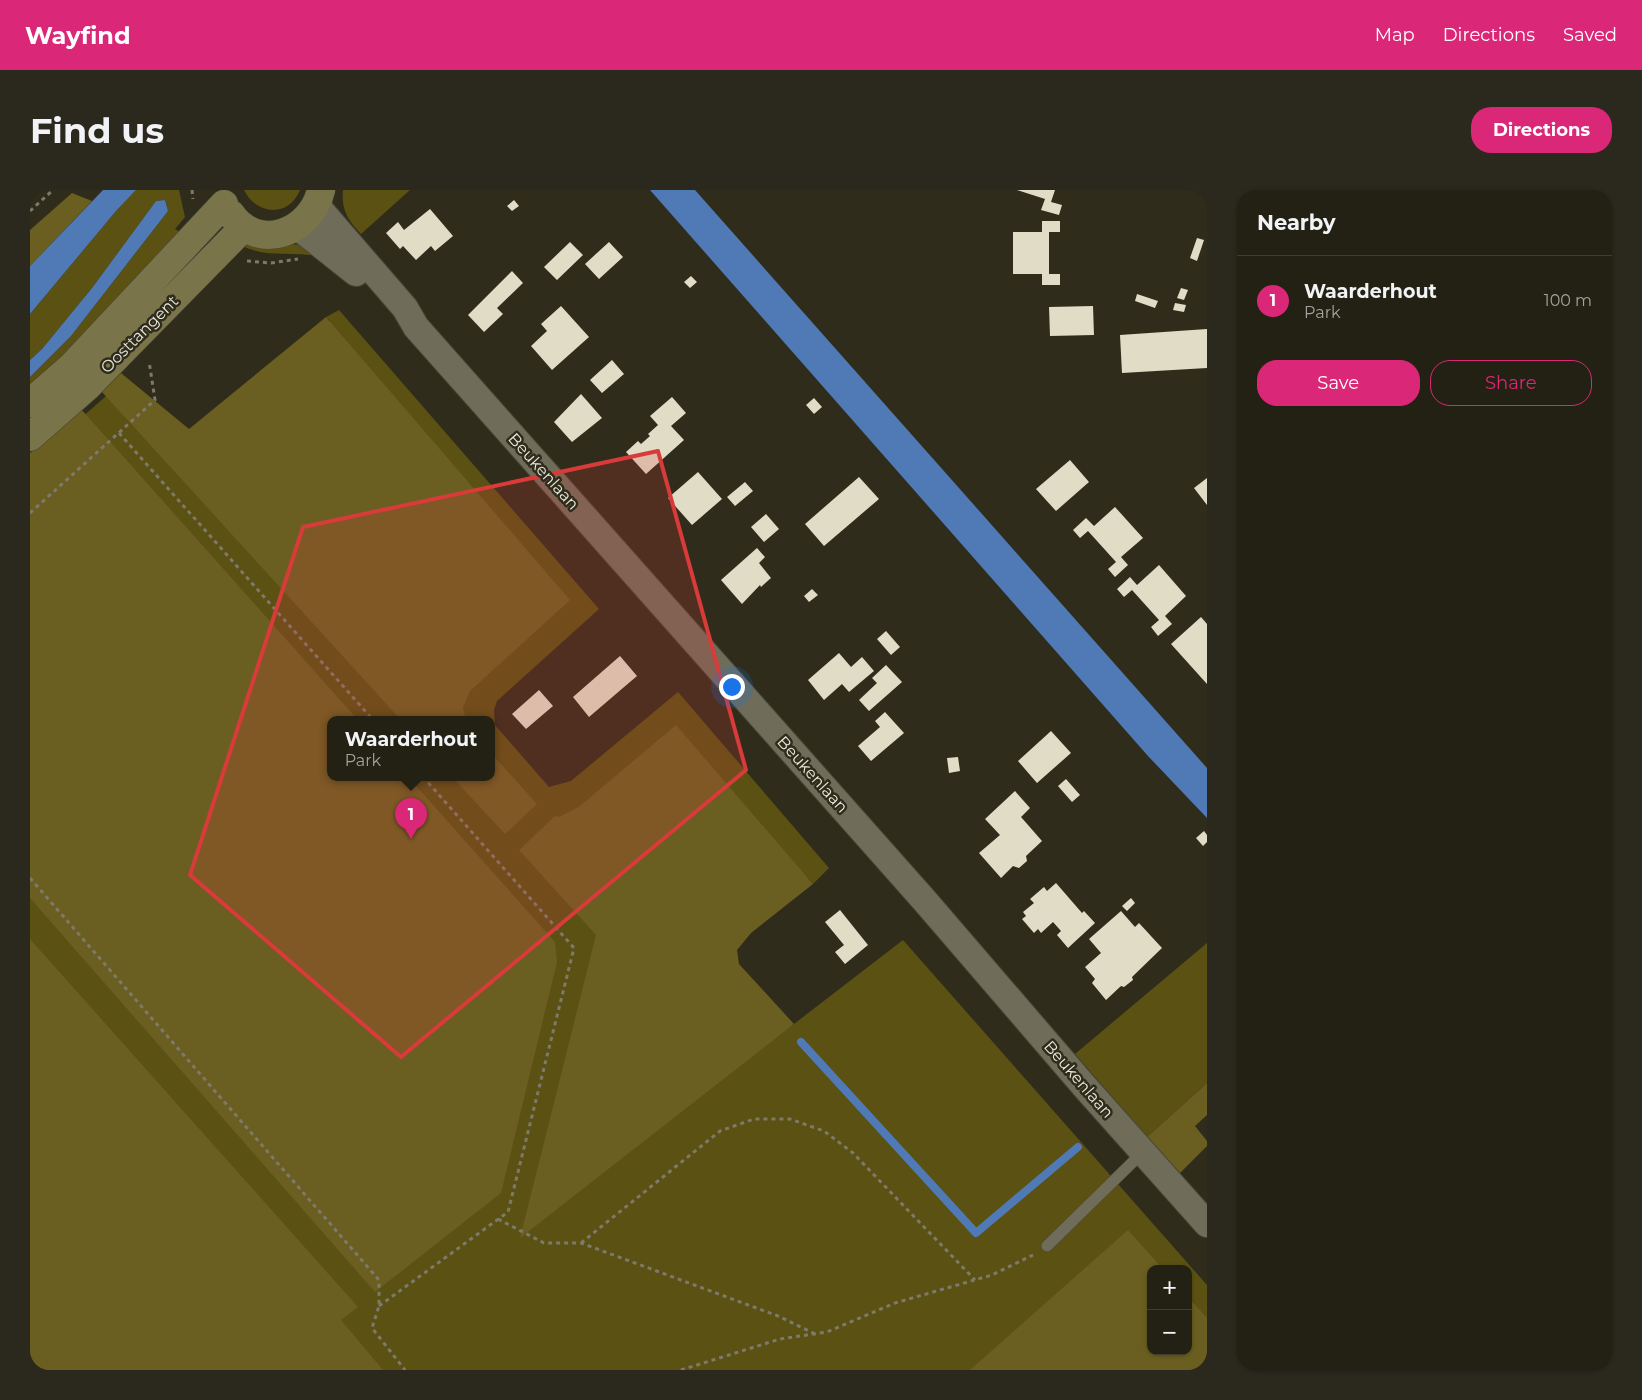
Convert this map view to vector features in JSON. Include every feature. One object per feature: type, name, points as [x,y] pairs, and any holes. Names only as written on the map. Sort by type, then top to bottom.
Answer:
[{"type":"main road","points":[[223,197],[232,217],[244,227],[257,233],[271,235],[298,227],[309,218],[318,198]]},
{"type":"main road","name":"Oosttangent","points":[[30,403],[71,367],[223,197]]},
{"type":"main road","name":"Oosttangent","points":[[30,437],[88,386],[244,227]]},
{"type":"street","name":"Beukenlaan","points":[[318,198],[356,253],[405,308],[416,327],[925,901],[1207,1224]]},
{"type":"street","name":"Beukenlaan","points":[[298,227],[346,263],[398,315],[416,327]]},
{"type":"lane","points":[[1046,1246],[1143,1152]]},
{"type":"path","points":[[30,211],[53,190]]},
{"type":"path","points":[[30,513],[155,400],[149,361],[154,355]]},
{"type":"path","points":[[119,433],[369,716]]},
{"type":"path","points":[[379,1306],[508,1212],[574,948],[427,781]]},
{"type":"path","points":[[30,878],[379,1280],[379,1306],[372,1328],[406,1370]]},
{"type":"path","points":[[581,1243],[720,1131],[754,1119],[790,1119],[824,1131],[853,1153],[975,1280]]},
{"type":"path","points":[[498,1219],[544,1243],[581,1243],[778,1316],[815,1334]]},
{"type":"path","points":[[681,1370],[780,1339],[827,1332],[895,1303],[992,1275],[1046,1246]]},
{"type":"highlighted area","points":[[658,451],[746,770],[401,1057],[190,875],[303,527]]},
{"type":"shaded area","points":[[136,190],[179,190],[185,217],[175,229],[182,233],[30,394],[30,377],[71,336],[168,211],[165,200],[156,201],[92,288],[42,349],[30,360],[30,314],[116,211]]},
{"type":"shaded area","points":[[244,190],[300,190],[295,199],[288,205],[281,209],[272,210],[256,204]]},
{"type":"shaded area","points":[[343,190],[410,190],[361,234],[346,214],[343,203]]},
{"type":"shaded area","points":[[72,193],[92,201],[30,266],[30,230]]},
{"type":"shaded area","points":[[254,242],[305,245],[321,257],[260,252],[241,245]]},
{"type":"shaded area","points":[[339,310],[599,609],[497,701],[494,716],[327,716],[327,781],[495,781],[495,725],[549,787],[571,781],[678,692],[829,868],[813,884],[809,879],[718,954],[790,1027],[903,940],[1189,1265],[1147,1265],[1147,1355],[1192,1355],[1192,1268],[1207,1285],[1207,1370],[30,1370],[30,463],[122,382],[187,440],[330,321],[326,317]]},
{"type":"shaded area","points":[[326,317],[570,600],[470,691],[463,707],[465,716],[397,716],[102,392],[121,373],[189,429]]},
{"type":"shaded area","points":[[81,409],[354,716],[327,716],[327,781],[412,781],[555,942],[557,962],[501,1193],[375,1292],[30,898],[30,453]]},
{"type":"shaded area","points":[[676,725],[813,884],[751,933],[737,950],[739,964],[794,1024],[520,1238],[596,935],[519,850],[555,816],[559,817],[580,806]]},
{"type":"shaded area","points":[[495,757],[537,804],[505,834],[456,781],[495,781]]},
{"type":"shaded area","points":[[30,939],[358,1307],[341,1320],[383,1370],[30,1370]]},
{"type":"shaded area","points":[[1207,943],[1207,1083],[1147,1137],[1075,1054]]},
{"type":"shaded area","points":[[1207,1083],[1207,1115],[1195,1126],[1207,1141],[1207,1146],[1180,1173],[1147,1137]]},
{"type":"shaded area","points":[[1128,1230],[1159,1265],[1147,1265],[1147,1355],[1192,1355],[1192,1301],[1207,1318],[1207,1370],[970,1370]]},
{"type":"water","points":[[103,190],[136,190],[116,211],[30,314],[30,266]]},
{"type":"water","points":[[650,190],[695,190],[1207,768],[1207,818],[1148,756]]},
{"type":"water","points":[[165,200],[168,211],[71,336],[30,377],[30,360],[42,349],[92,288],[156,201]]},
{"type":"building","points":[[1017,190],[1055,190],[1051,202],[1062,205],[1059,215],[1041,210],[1045,199]]},
{"type":"building","points":[[514,200],[519,206],[512,211],[507,206]]},
{"type":"building","points":[[430,209],[453,236],[435,251],[431,246],[416,260],[403,246],[400,249],[386,233],[398,222],[404,230]]},
{"type":"building","points":[[1042,221],[1060,221],[1060,232],[1049,232],[1049,274],[1060,274],[1060,285],[1042,285],[1042,274],[1013,274],[1013,232],[1042,232]]},
{"type":"building","points":[[1197,238],[1204,240],[1197,261],[1190,258]]},
{"type":"building","points":[[570,242],[583,255],[557,280],[544,267]]},
{"type":"building","points":[[609,242],[623,257],[599,279],[585,264]]},
{"type":"building","points":[[512,271],[523,283],[497,308],[503,314],[484,332],[468,315]]},
{"type":"building","points":[[691,276],[697,282],[690,288],[684,282]]},
{"type":"building","points":[[1181,288],[1188,290],[1184,300],[1177,298]]},
{"type":"building","points":[[1137,294],[1158,301],[1155,308],[1135,301]]},
{"type":"building","points":[[1175,303],[1186,305],[1184,312],[1173,310]]},
{"type":"building","points":[[561,306],[589,337],[552,370],[531,346],[547,331],[541,324]]},
{"type":"building","points":[[1093,306],[1094,335],[1050,336],[1049,307]]},
{"type":"building","points":[[1207,329],[1207,368],[1122,373],[1120,335]]},
{"type":"building","points":[[612,360],[624,374],[602,393],[590,380]]},
{"type":"building","points":[[581,394],[602,418],[572,442],[554,422]]},
{"type":"building","points":[[672,397],[686,413],[671,426],[684,440],[646,474],[626,452],[638,441],[641,444],[650,436],[648,434],[658,425],[650,416]]},
{"type":"building","points":[[814,398],[822,407],[814,414],[806,405]]},
{"type":"building","points":[[1070,460],[1089,482],[1056,511],[1036,489]]},
{"type":"building","points":[[698,472],[722,499],[692,525],[668,498]]},
{"type":"building","points":[[859,477],[879,499],[824,546],[805,524]]},
{"type":"building","points":[[1207,478],[1207,505],[1194,488]]},
{"type":"building","points":[[745,482],[753,491],[735,506],[727,497]]},
{"type":"building","points":[[1115,507],[1143,538],[1121,557],[1128,565],[1115,577],[1108,569],[1116,562],[1088,531],[1080,538],[1073,530],[1086,518],[1094,526]]},
{"type":"building","points":[[766,514],[779,529],[764,542],[751,527]]},
{"type":"building","points":[[757,548],[765,557],[759,563],[771,578],[761,587],[760,585],[742,604],[721,580]]},
{"type":"building","points":[[1159,565],[1186,596],[1165,616],[1172,624],[1158,636],[1151,627],[1159,620],[1132,590],[1124,597],[1117,589],[1130,577],[1137,585]]},
{"type":"building","points":[[812,589],[818,595],[809,602],[804,596]]},
{"type":"building","points":[[1201,617],[1207,624],[1207,684],[1171,644]]},
{"type":"building","points":[[886,631],[900,647],[891,655],[877,639]]},
{"type":"building","points":[[839,653],[851,667],[862,657],[874,671],[849,692],[842,684],[824,700],[808,680]]},
{"type":"building","points":[[620,656],[637,676],[589,717],[573,697]]},
{"type":"building","points":[[886,665],[902,682],[869,711],[859,700],[877,683],[872,678]]},
{"type":"building","points":[[539,690],[553,706],[526,729],[512,714]]},
{"type":"building","points":[[885,712],[904,733],[871,761],[858,746],[880,727],[875,721]]},
{"type":"building","points":[[1051,731],[1071,753],[1037,783],[1018,761]]},
{"type":"building","points":[[958,757],[960,771],[949,773],[947,758]]},
{"type":"building","points":[[1066,779],[1080,795],[1072,802],[1058,786]]},
{"type":"building","points":[[1015,791],[1030,808],[1021,817],[1042,841],[1026,856],[1027,861],[1019,868],[1013,866],[1001,878],[979,853],[1000,835],[985,819]]},
{"type":"building","points":[[1204,831],[1207,835],[1207,842],[1203,846],[1196,838]]},
{"type":"building","points":[[1056,883],[1082,913],[1084,911],[1095,923],[1068,948],[1057,935],[1061,931],[1053,922],[1041,933],[1038,929],[1034,933],[1022,919],[1026,916],[1023,912],[1034,903],[1030,899],[1044,887],[1047,891]]},
{"type":"building","points":[[1131,898],[1135,903],[1127,911],[1122,906]]},
{"type":"building","points":[[840,910],[868,945],[845,964],[835,952],[844,945],[825,922]]},
{"type":"building","points":[[1121,911],[1135,927],[1139,923],[1162,948],[1132,977],[1133,980],[1124,987],[1121,986],[1106,1000],[1092,983],[1095,979],[1085,967],[1101,953],[1089,939]]},
{"type":"waterway","points":[[801,1042],[976,1233],[1078,1147]]},
{"type":"place","name":"Waarderhout","points":[[411,839]]}]
